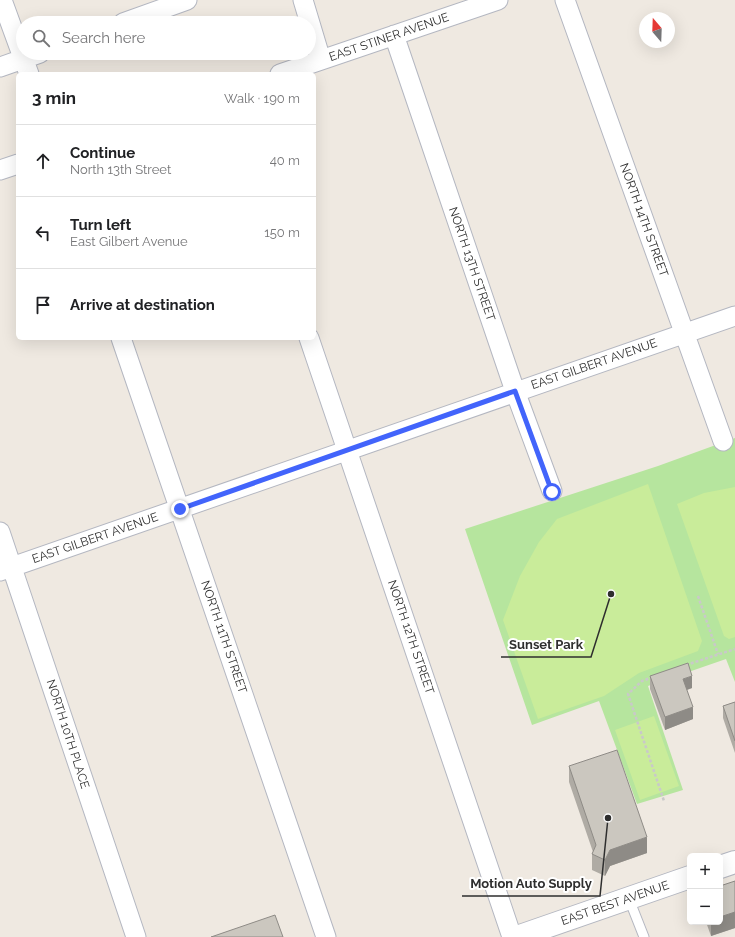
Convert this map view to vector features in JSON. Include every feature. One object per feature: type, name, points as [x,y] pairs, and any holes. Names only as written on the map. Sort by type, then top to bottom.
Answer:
[{"type":"main road","points":[[723,866],[735,862]]},
{"type":"main road","name":"EAST BEST AVENUE","points":[[517,937],[687,878]]},
{"type":"street","points":[[2,0],[16,30]]},
{"type":"street","points":[[142,16],[187,0]]},
{"type":"street","points":[[303,0],[308,16]]},
{"type":"street","name":"EAST STINER AVENUE","points":[[286,72],[498,0]]},
{"type":"street","name":"NORTH 14TH STREET","points":[[565,0],[723,441]]},
{"type":"street","name":"NORTH 13TH STREET","points":[[394,35],[515,391],[552,492]]},
{"type":"street","points":[[316,43],[321,60]]},
{"type":"street","points":[[0,67],[31,62]]},
{"type":"street","points":[[0,170],[16,165]]},
{"type":"street","name":"EAST GILBERT AVENUE","points":[[6,569],[684,332],[735,316]]},
{"type":"street","name":"NORTH 11TH STREET","points":[[122,340],[326,937]]},
{"type":"street","name":"NORTH 12TH STREET","points":[[310,340],[512,937]]},
{"type":"street","name":"NORTH 10TH PLACE","points":[[0,532],[6,569],[136,937]]},
{"type":"lane","points":[[629,899],[644,937]]},
{"type":"path","points":[[698,596],[718,655]]},
{"type":"path","points":[[683,666],[735,649]]},
{"type":"path","points":[[655,676],[642,681],[628,694],[664,801]]},
{"type":"green space","points":[[735,438],[735,682],[726,659],[648,686],[683,790],[637,804],[599,701],[532,725],[465,529],[658,466]]},
{"type":"green space","points":[[648,484],[702,641],[698,651],[639,673],[604,696],[538,719],[503,620],[520,576],[539,542],[557,519]]},
{"type":"green space","points":[[735,487],[735,637],[729,639],[724,636],[677,504],[704,493]]},
{"type":"green space","points":[[654,716],[679,786],[640,800],[615,730]]},
{"type":"building","points":[[688,663],[692,676],[683,679],[693,707],[665,717],[650,676]]},
{"type":"building","points":[[735,702],[735,741],[723,706]]},
{"type":"building","points":[[617,750],[647,837],[610,850],[605,860],[592,854],[596,845],[569,766]]},
{"type":"building","points":[[735,881],[735,912],[723,916],[723,889],[723,885]]},
{"type":"building","points":[[275,915],[283,937],[211,937]]},
{"type":"place","name":"Sunset Park","points":[[611,594]]},
{"type":"place","name":"Motion Auto Supply","points":[[608,818]]},
{"type":"route","points":[[180,509],[515,391],[552,492]]}]
